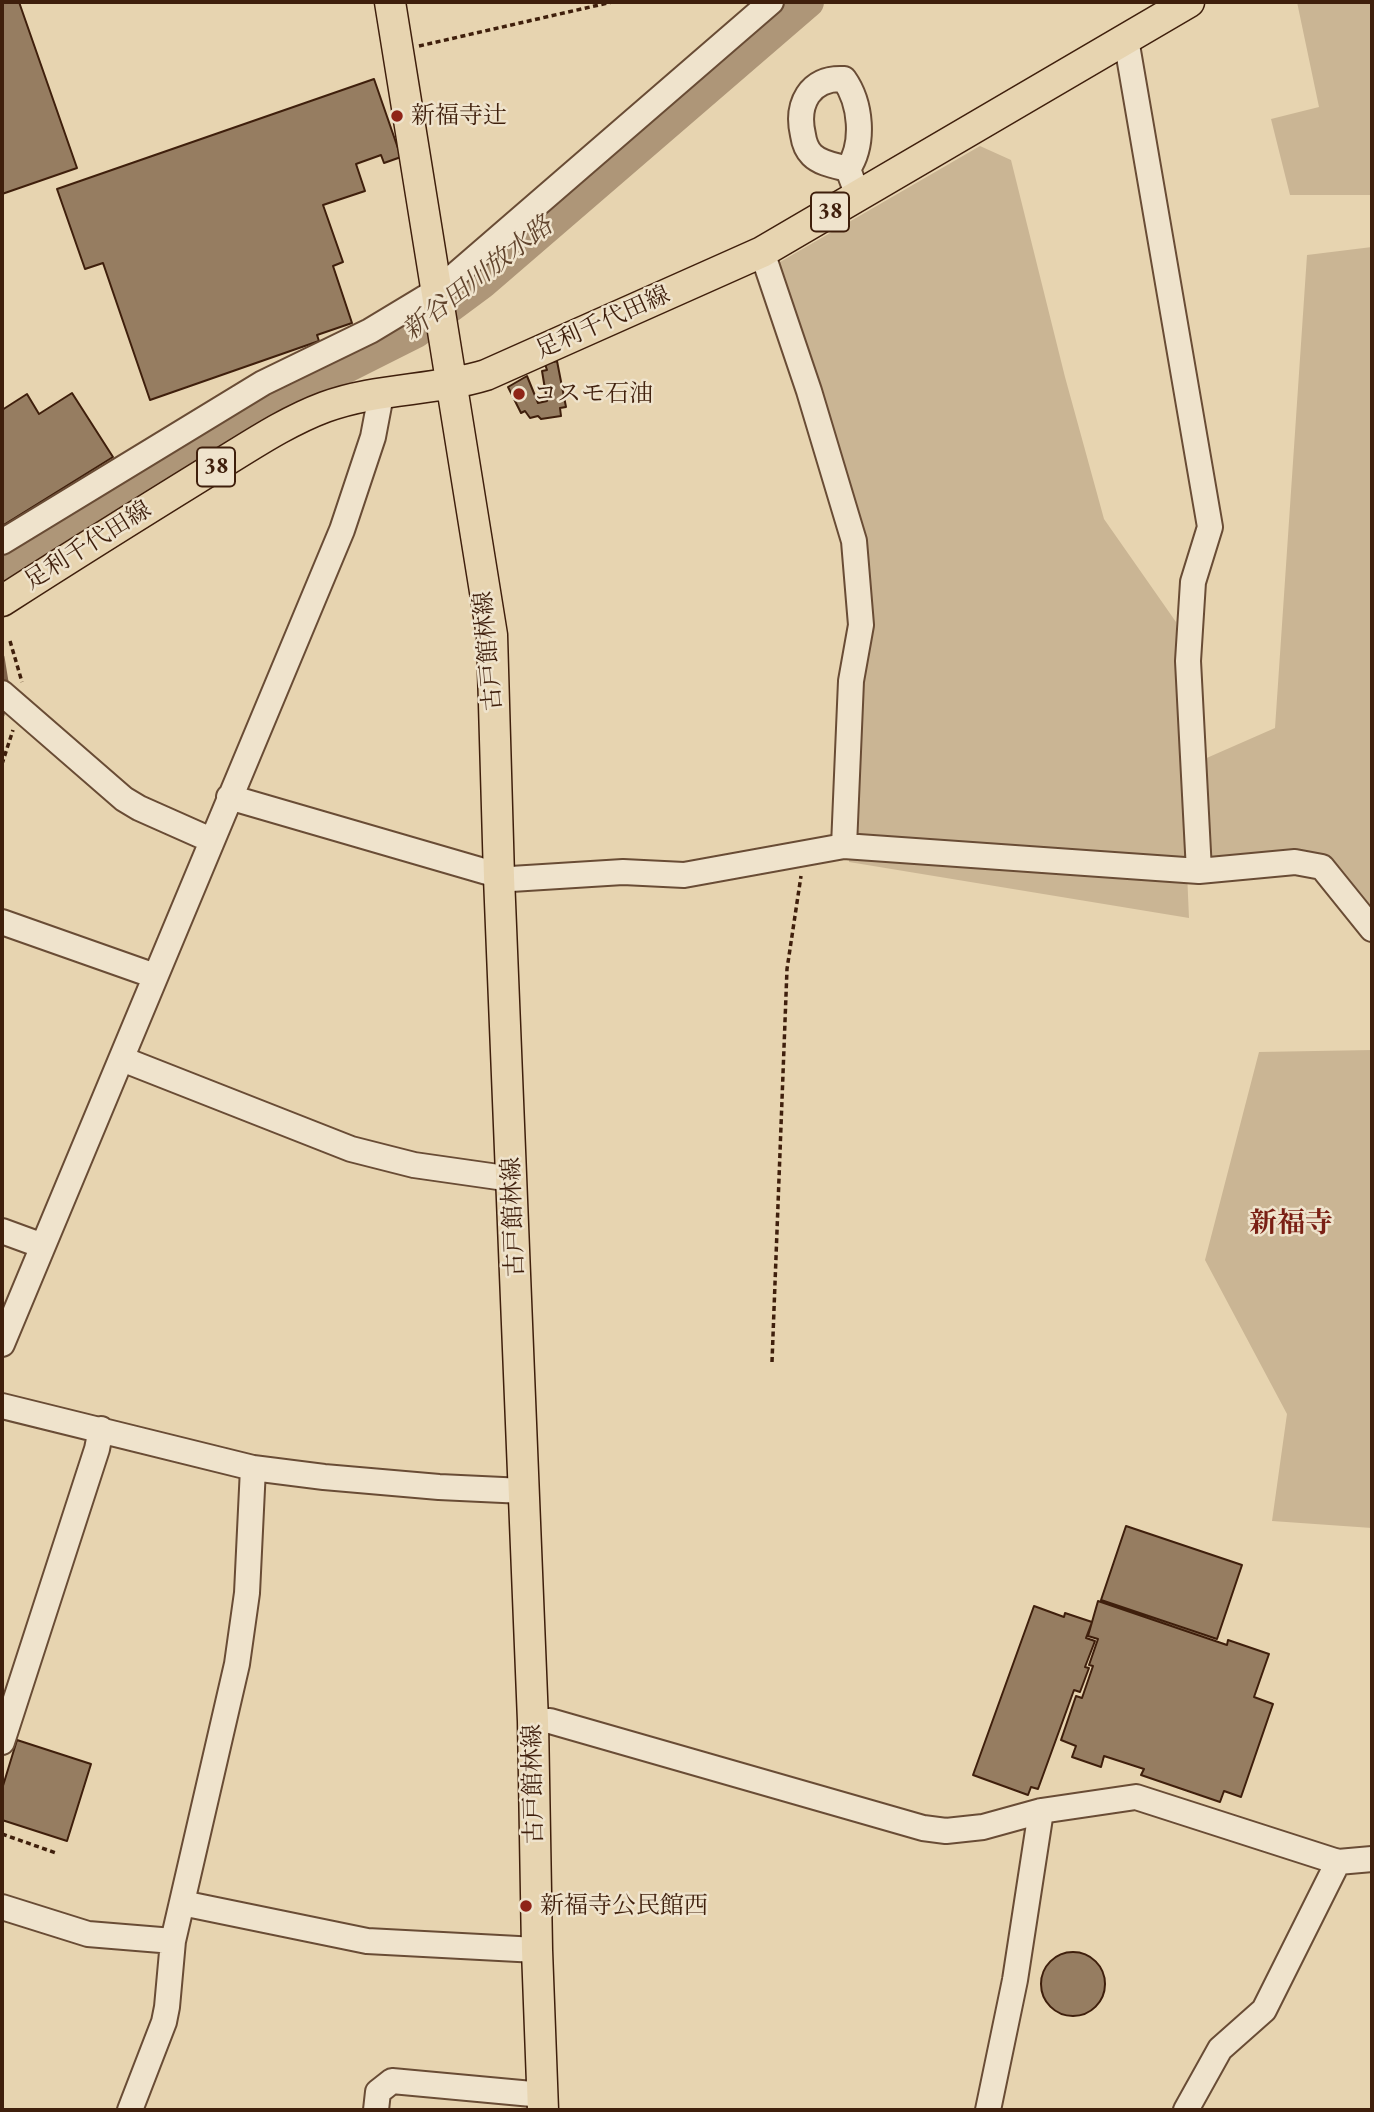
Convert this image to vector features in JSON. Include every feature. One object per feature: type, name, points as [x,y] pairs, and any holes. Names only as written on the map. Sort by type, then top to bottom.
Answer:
[{"type":"main road","points":[[390,2],[438,293]]},
{"type":"main road","name":"足利千代田線","points":[[2,601],[186,485],[302,417],[327,407],[486,375],[762,252],[853,182],[1126,39],[1152,12],[1189,2]]},
{"type":"main road","name":"古戸館林線","points":[[438,293],[492,635],[499,877],[533,1721],[543,2103]]},
{"type":"street","points":[[2,542],[263,383],[370,331],[438,293],[771,2]]},
{"type":"street","points":[[1126,39],[1210,527],[1193,582],[1188,661],[1199,871]]},
{"type":"street","points":[[762,252],[809,391],[854,541],[861,625],[851,681],[844,846]]},
{"type":"street","points":[[2,1344],[342,530],[373,437],[381,395]]},
{"type":"street","points":[[9,699],[124,799],[211,840]]},
{"type":"street","points":[[229,797],[511,879],[623,872],[684,875],[844,846],[1199,871],[1295,862],[1322,867],[1372,929]]},
{"type":"street","points":[[2,922],[155,976]]},
{"type":"street","points":[[122,1059],[351,1149],[414,1166],[513,1179]]},
{"type":"street","points":[[2,1231],[43,1246]]},
{"type":"street","points":[[2,1406],[253,1468],[439,1487],[524,1491]]},
{"type":"street","points":[[2,1742],[97,1449],[101,1429]]},
{"type":"street","points":[[130,2110],[164,2022],[173,1941],[243,1629],[253,1468]]},
{"type":"street","points":[[533,1721],[550,1721],[923,1828],[946,1831],[983,1827],[1041,1811],[1136,1797],[1338,1862],[1372,1859]]},
{"type":"street","points":[[988,2110],[1015,1980],[1041,1811]]},
{"type":"street","points":[[1186,2110],[1220,2049],[1264,2010],[1338,1862]]},
{"type":"street","points":[[182,1903],[367,1941],[537,1950]]},
{"type":"street","points":[[2,1907],[88,1934],[173,1941]]},
{"type":"street","points":[[376,2110],[378,2092],[392,2081],[543,2103]]},
{"type":"path","points":[[398,51],[612,2]]},
{"type":"path","points":[[772,1362],[787,969],[805,853]]},
{"type":"path","points":[[2,1833],[57,1853]]},
{"type":"shaded area","points":[[1297,2],[1372,2],[1372,200],[1371,195],[1290,195],[1271,119],[1319,107]]},
{"type":"shaded area","points":[[980,146],[1011,160],[1065,377],[1104,519],[1176,622],[1189,918],[849,862],[858,643],[849,524],[769,273],[780,262]]},
{"type":"shaded area","points":[[1372,247],[1372,929],[1322,867],[1199,871],[1193,764],[1275,728],[1307,255]]},
{"type":"shaded area","points":[[1372,1050],[1372,1528],[1272,1521],[1287,1414],[1205,1260],[1259,1052]]},
{"type":"building","points":[[2,2],[19,2],[77,168],[2,194]]},
{"type":"building","points":[[374,79],[401,157],[384,163],[381,155],[356,164],[365,191],[323,205],[343,262],[333,266],[352,323],[317,335],[319,341],[150,400],[103,263],[85,269],[57,189]]},
{"type":"building","points":[[557,361],[566,407],[560,408],[561,416],[541,419],[538,416],[530,418],[525,411],[521,413],[508,387],[527,376],[538,403],[547,401],[542,371],[547,370],[545,364]]},
{"type":"building","points":[[72,393],[113,457],[2,526],[2,410],[27,394],[39,414]]},
{"type":"building","points":[[1126,1526],[1242,1565],[1217,1639],[1101,1600]]},
{"type":"building","points":[[1098,1601],[1227,1645],[1228,1640],[1269,1654],[1254,1697],[1273,1704],[1241,1797],[1224,1791],[1220,1802],[1141,1775],[1144,1769],[1104,1756],[1101,1767],[1072,1757],[1076,1746],[1061,1740],[1076,1696],[1082,1698],[1093,1666],[1089,1665],[1098,1639],[1088,1636]]},
{"type":"building","points":[[1034,1606],[1064,1617],[1065,1613],[1092,1622],[1086,1638],[1095,1641],[1085,1667],[1089,1668],[1080,1692],[1074,1690],[1038,1789],[1031,1787],[1028,1795],[973,1775]]},
{"type":"building","points":[[17,1740],[91,1764],[67,1841],[2,1820],[2,1789]]},
{"type":"building","points":[[1067,1952],[1079,1952],[1096,1961],[1103,1972],[1103,1996],[1096,2007],[1079,2016],[1067,2016],[1055,2011],[1046,2002],[1041,1990],[1041,1978],[1046,1966],[1055,1957]]},
{"type":"waterway","name":"新谷田川放水路","points":[[2,567],[259,411],[416,332],[482,283],[808,2]]},
{"type":"waterway","points":[[2,657],[7,688]]},
{"type":"waterway","points":[[2,715],[4,704]]},
{"type":"place","name":"新福寺辻","points":[[397,116]]},
{"type":"place","name":"コスモ石油","points":[[519,394]]},
{"type":"place","name":"新福寺公民館西","points":[[526,1906]]},
{"type":"district","name":"新福寺","points":[[1291,1224]]}]
